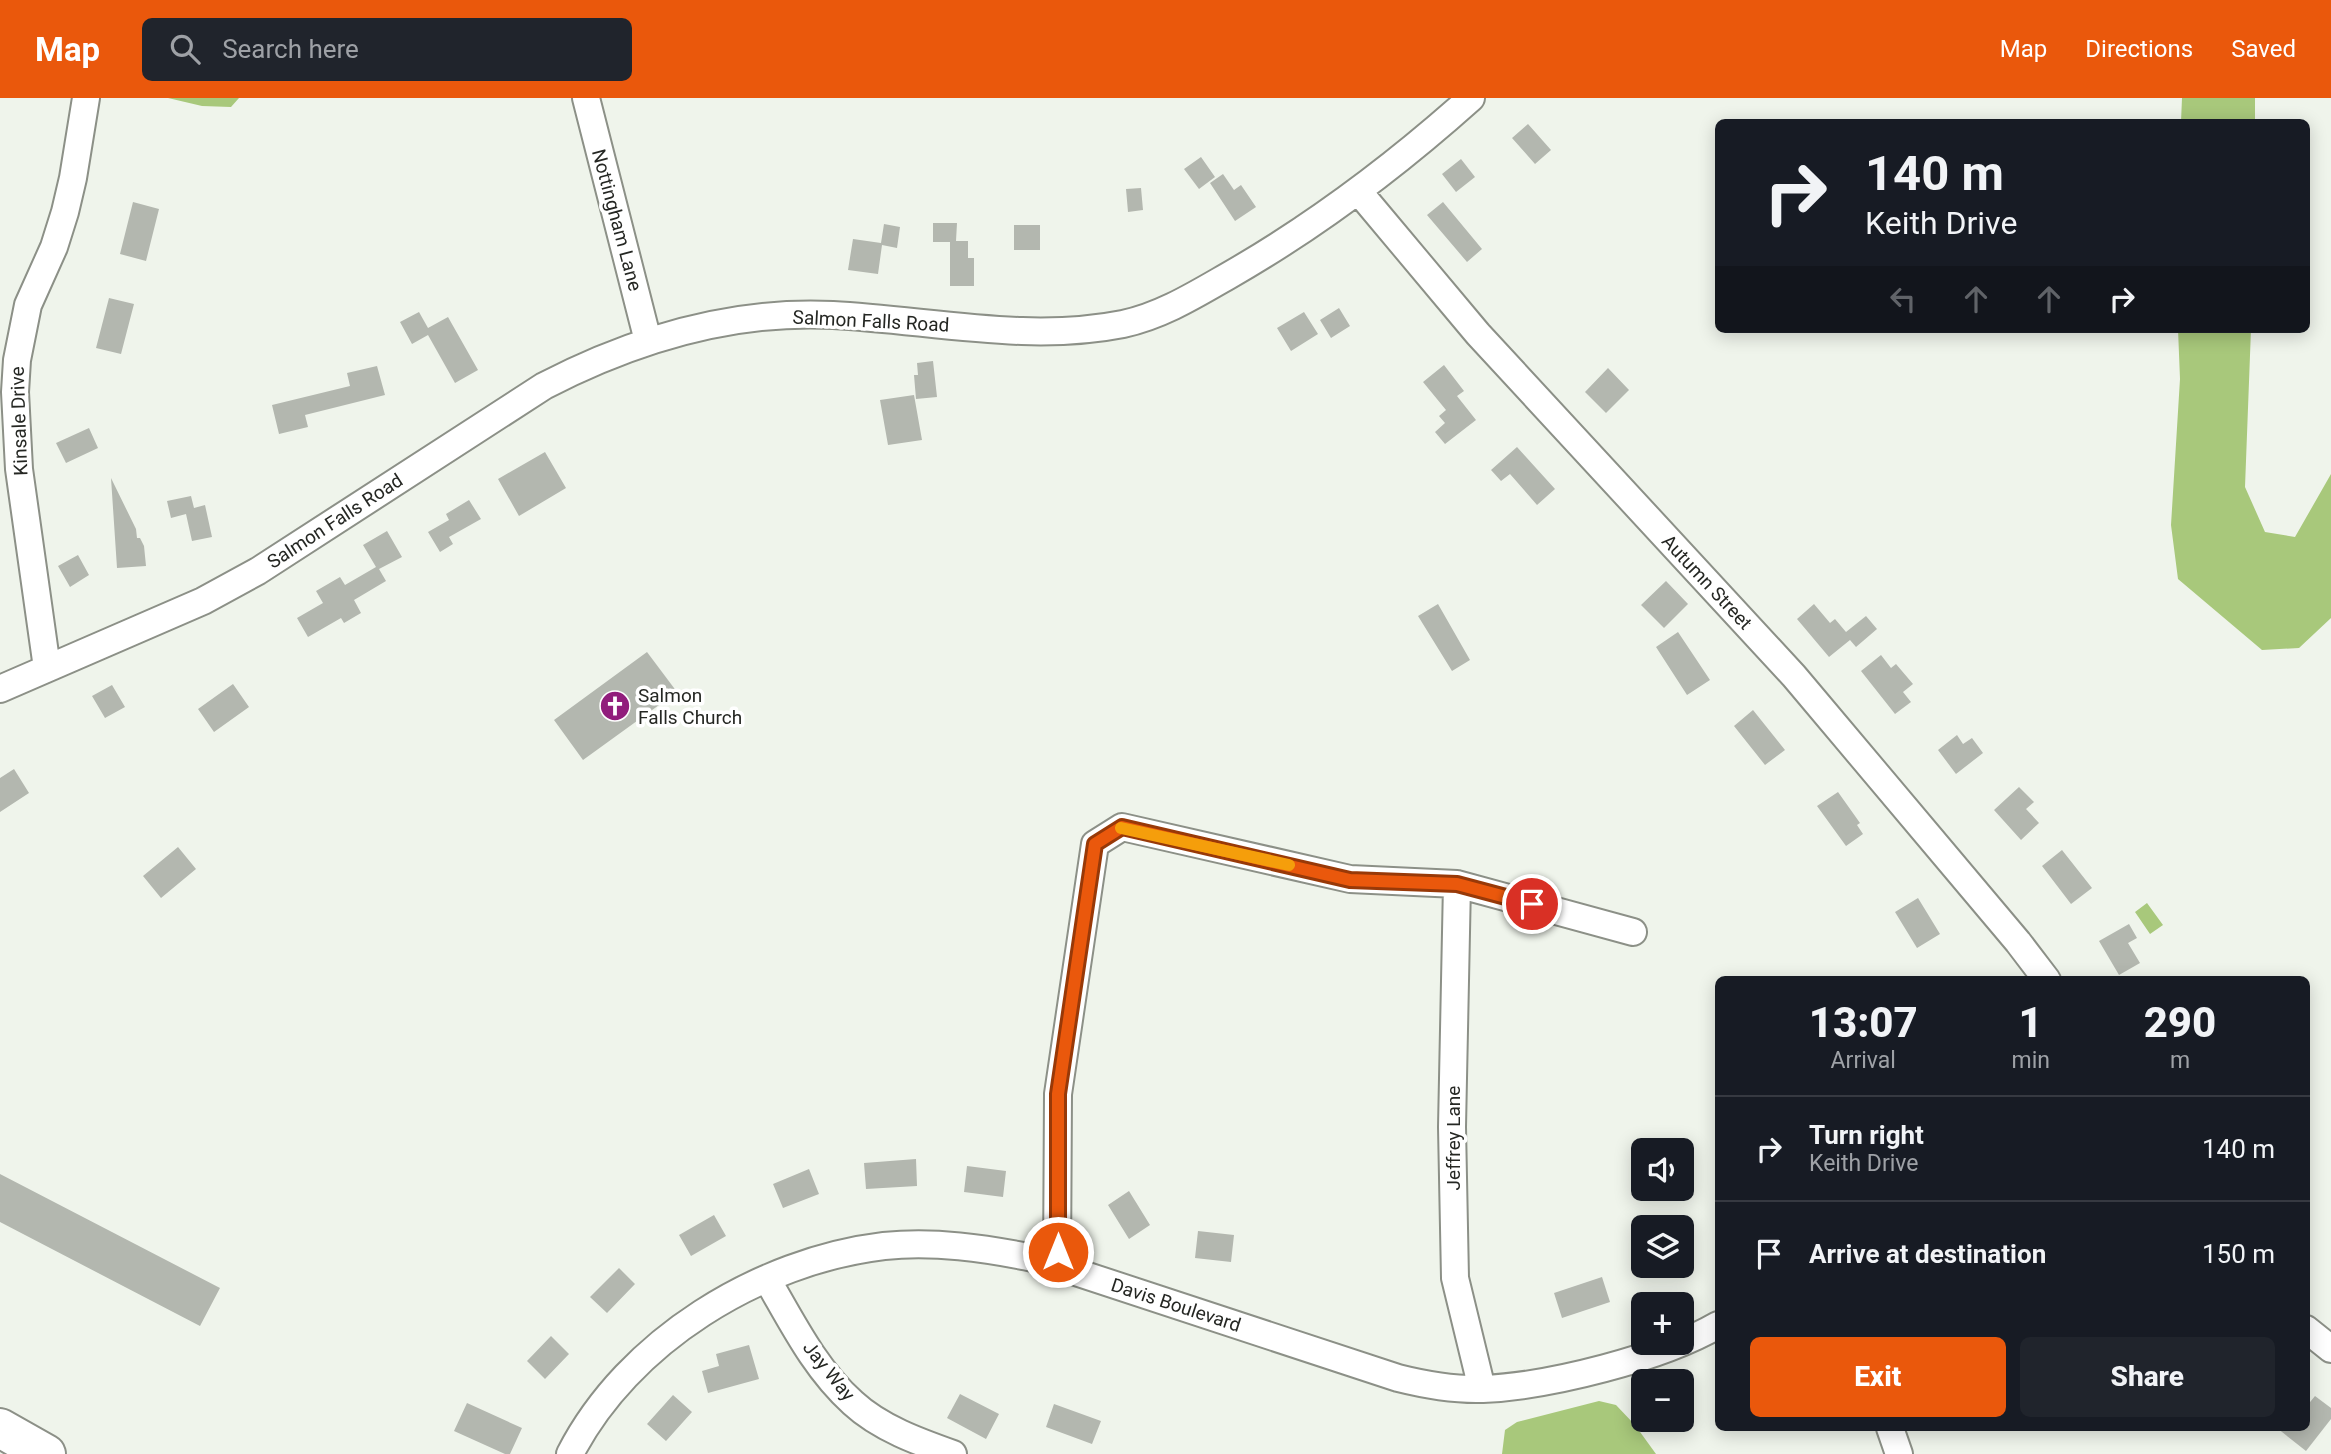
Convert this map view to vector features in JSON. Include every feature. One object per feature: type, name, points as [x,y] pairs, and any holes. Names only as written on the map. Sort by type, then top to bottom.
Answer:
[{"type":"highway","points":[[0,1428],[46,1454]]},
{"type":"street","name":"Kinsale Drive","points":[[47,668],[20,481],[15,392],[17,360],[29,305],[54,247],[74,178],[86,98]]},
{"type":"street","name":"Nottingham Lane","points":[[586,98],[648,341]]},
{"type":"street","name":"Salmon Falls Road","points":[[0,689],[203,601],[288,552],[544,386],[577,369],[648,341],[738,320],[784,316],[831,315],[1034,331],[1079,330],[1125,323],[1163,310],[1197,294],[1248,264],[1359,192],[1415,149],[1471,98]]},
{"type":"street","name":"Autumn Street","points":[[1359,192],[1478,334],[1794,676],[2044,976]]},
{"type":"street","points":[[1057,1266],[1058,1094],[1095,844],[1122,827],[1350,880],[1457,884],[1633,932]]},
{"type":"street","name":"Jeffrey Lane","points":[[1457,884],[1452,1128],[1455,1278],[1482,1389]]},
{"type":"street","name":"Davis Boulevard","points":[[570,1454],[603,1401],[624,1376],[648,1354],[708,1310],[767,1279],[824,1260],[884,1246],[917,1244],[974,1247],[1033,1258],[1398,1378],[1425,1384],[1482,1389],[1561,1377],[1612,1365],[1686,1342],[1715,1327]]},
{"type":"street","name":"Jay Way","points":[[767,1279],[828,1378],[854,1404],[881,1423],[953,1454]]},
{"type":"street","points":[[2310,1332],[2331,1349]]},
{"type":"street","points":[[1891,1431],[1899,1454]]},
{"type":"shaded area","points":[[168,98],[239,98],[231,107],[202,106]]},
{"type":"shaded area","points":[[2182,98],[2255,98],[2255,119],[2181,119]]},
{"type":"shaded area","points":[[2178,333],[2251,333],[2245,487],[2265,532],[2295,537],[2331,474],[2331,618],[2299,648],[2262,650],[2178,579],[2171,525],[2180,379]]},
{"type":"shaded area","points":[[2147,903],[2163,925],[2150,934],[2135,912]]},
{"type":"shaded area","points":[[1599,1401],[1616,1405],[1631,1421],[1631,1432],[1640,1432],[1656,1454],[1502,1454],[1505,1430],[1517,1422]]},
{"type":"building","points":[[1528,124],[1551,150],[1535,164],[1512,138]]},
{"type":"building","points":[[1201,157],[1215,177],[1199,189],[1184,169]]},
{"type":"building","points":[[1461,159],[1475,177],[1456,192],[1442,174]]},
{"type":"building","points":[[1223,174],[1234,190],[1241,185],[1256,207],[1235,221],[1210,183]]},
{"type":"building","points":[[1141,188],[1143,210],[1128,212],[1126,189]]},
{"type":"building","points":[[133,202],[159,209],[146,261],[120,254]]},
{"type":"building","points":[[1443,202],[1482,249],[1467,262],[1427,215]]},
{"type":"building","points":[[933,223],[957,223],[956,241],[968,241],[968,258],[974,258],[974,286],[950,286],[950,242],[933,242]]},
{"type":"building","points":[[884,224],[900,227],[897,248],[882,245],[878,274],[848,270],[853,239],[881,243]]},
{"type":"building","points":[[1014,225],[1040,225],[1040,250],[1014,250]]},
{"type":"building","points":[[109,298],[134,304],[121,354],[96,348]]},
{"type":"building","points":[[1339,308],[1350,326],[1331,338],[1320,320]]},
{"type":"building","points":[[419,312],[428,328],[448,317],[478,370],[455,383],[428,335],[412,344],[400,322]]},
{"type":"building","points":[[1304,312],[1318,334],[1291,351],[1277,328]]},
{"type":"building","points":[[933,361],[937,397],[916,399],[914,375],[918,375],[917,363]]},
{"type":"building","points":[[1444,365],[1464,391],[1457,396],[1476,420],[1445,444],[1435,432],[1445,423],[1439,416],[1446,410],[1423,382]]},
{"type":"building","points":[[377,366],[385,395],[305,415],[308,427],[279,434],[272,405],[350,386],[347,373]]},
{"type":"building","points":[[1608,368],[1629,390],[1606,413],[1585,392]]},
{"type":"building","points":[[914,395],[922,440],[888,445],[880,400]]},
{"type":"building","points":[[89,428],[98,448],[66,463],[56,443]]},
{"type":"building","points":[[1517,447],[1555,489],[1537,505],[1510,474],[1501,481],[1491,470]]},
{"type":"building","points":[[545,452],[566,488],[519,516],[498,479]]},
{"type":"building","points":[[111,478],[136,529],[137,538],[140,538],[144,546],[146,566],[117,568]]},
{"type":"building","points":[[191,496],[194,508],[205,505],[212,537],[192,541],[186,514],[171,518],[167,501]]},
{"type":"building","points":[[469,500],[481,519],[449,537],[453,544],[440,552],[428,532],[449,520],[446,514]]},
{"type":"building","points":[[387,531],[402,557],[379,569],[386,581],[354,600],[361,613],[344,623],[341,618],[308,637],[297,618],[323,603],[316,591],[340,577],[345,585],[376,567],[363,545]]},
{"type":"building","points":[[78,555],[89,575],[70,587],[58,566]]},
{"type":"building","points":[[1666,581],[1688,604],[1664,628],[1641,605]]},
{"type":"building","points":[[1438,604],[1470,660],[1452,671],[1418,616]]},
{"type":"building","points":[[1814,604],[1830,623],[1835,619],[1846,632],[1866,616],[1877,629],[1856,647],[1850,640],[1829,657],[1797,619]]},
{"type":"building","points":[[1678,632],[1710,680],[1687,695],[1656,647]]},
{"type":"building","name":"Salmon Falls Church","points":[[647,652],[677,692],[583,760],[554,720]]},
{"type":"building","points":[[1881,655],[1891,668],[1896,664],[1913,684],[1903,692],[1911,702],[1895,714],[1861,671]]},
{"type":"building","points":[[233,684],[249,707],[214,732],[198,709]]},
{"type":"building","points":[[112,685],[125,707],[105,718],[92,696]]},
{"type":"building","points":[[1753,710],[1785,750],[1765,765],[1734,726]]},
{"type":"building","points":[[1957,735],[1963,744],[1972,738],[1983,753],[1956,774],[1938,750]]},
{"type":"building","points":[[14,769],[29,793],[0,812],[0,778]]},
{"type":"building","points":[[2019,787],[2034,802],[2026,809],[2039,823],[2021,840],[1994,810]]},
{"type":"building","points":[[1838,792],[1860,823],[1857,825],[1863,834],[1846,846],[1817,806]]},
{"type":"building","points":[[178,847],[196,869],[161,898],[143,876]]},
{"type":"building","points":[[2062,850],[2092,888],[2071,904],[2042,866]]},
{"type":"building","points":[[1918,898],[1940,934],[1917,948],[1895,912]]},
{"type":"building","points":[[2129,924],[2137,938],[2128,943],[2140,963],[2119,975],[2099,941]]},
{"type":"building","points":[[916,1159],[917,1186],[866,1189],[864,1163]]},
{"type":"building","points":[[967,1166],[1006,1171],[1003,1197],[964,1192]]},
{"type":"building","points":[[809,1169],[819,1194],[783,1208],[773,1184]]},
{"type":"building","points":[[0,1174],[220,1288],[200,1326],[0,1222]]},
{"type":"building","points":[[1129,1191],[1150,1225],[1129,1239],[1108,1205]]},
{"type":"building","points":[[714,1215],[726,1236],[691,1256],[679,1235]]},
{"type":"building","points":[[1198,1231],[1234,1235],[1231,1262],[1195,1258]]},
{"type":"building","points":[[619,1268],[635,1284],[607,1313],[590,1297]]},
{"type":"building","points":[[1602,1277],[1610,1302],[1562,1318],[1554,1293]]},
{"type":"building","points":[[551,1336],[569,1354],[545,1379],[527,1361]]},
{"type":"building","points":[[749,1345],[759,1379],[708,1393],[702,1371],[719,1366],[716,1354]]},
{"type":"building","points":[[960,1394],[999,1414],[986,1439],[947,1418]]},
{"type":"building","points":[[673,1395],[692,1412],[666,1441],[647,1424]]},
{"type":"building","points":[[2315,1396],[2331,1408],[2331,1419],[2306,1451],[2281,1431],[2310,1431],[2310,1402]]},
{"type":"building","points":[[467,1403],[522,1428],[510,1454],[454,1431]]},
{"type":"building","points":[[1054,1404],[1101,1421],[1092,1444],[1046,1427]]},
{"type":"slow traffic","points":[[1121,828],[1289,865]]},
{"type":"place","name":"Salmon Falls Church","points":[[615,706]]},
{"type":"route","points":[[1058,1252],[1058,1094],[1095,844],[1122,827],[1350,880],[1457,884],[1532,904]]}]
